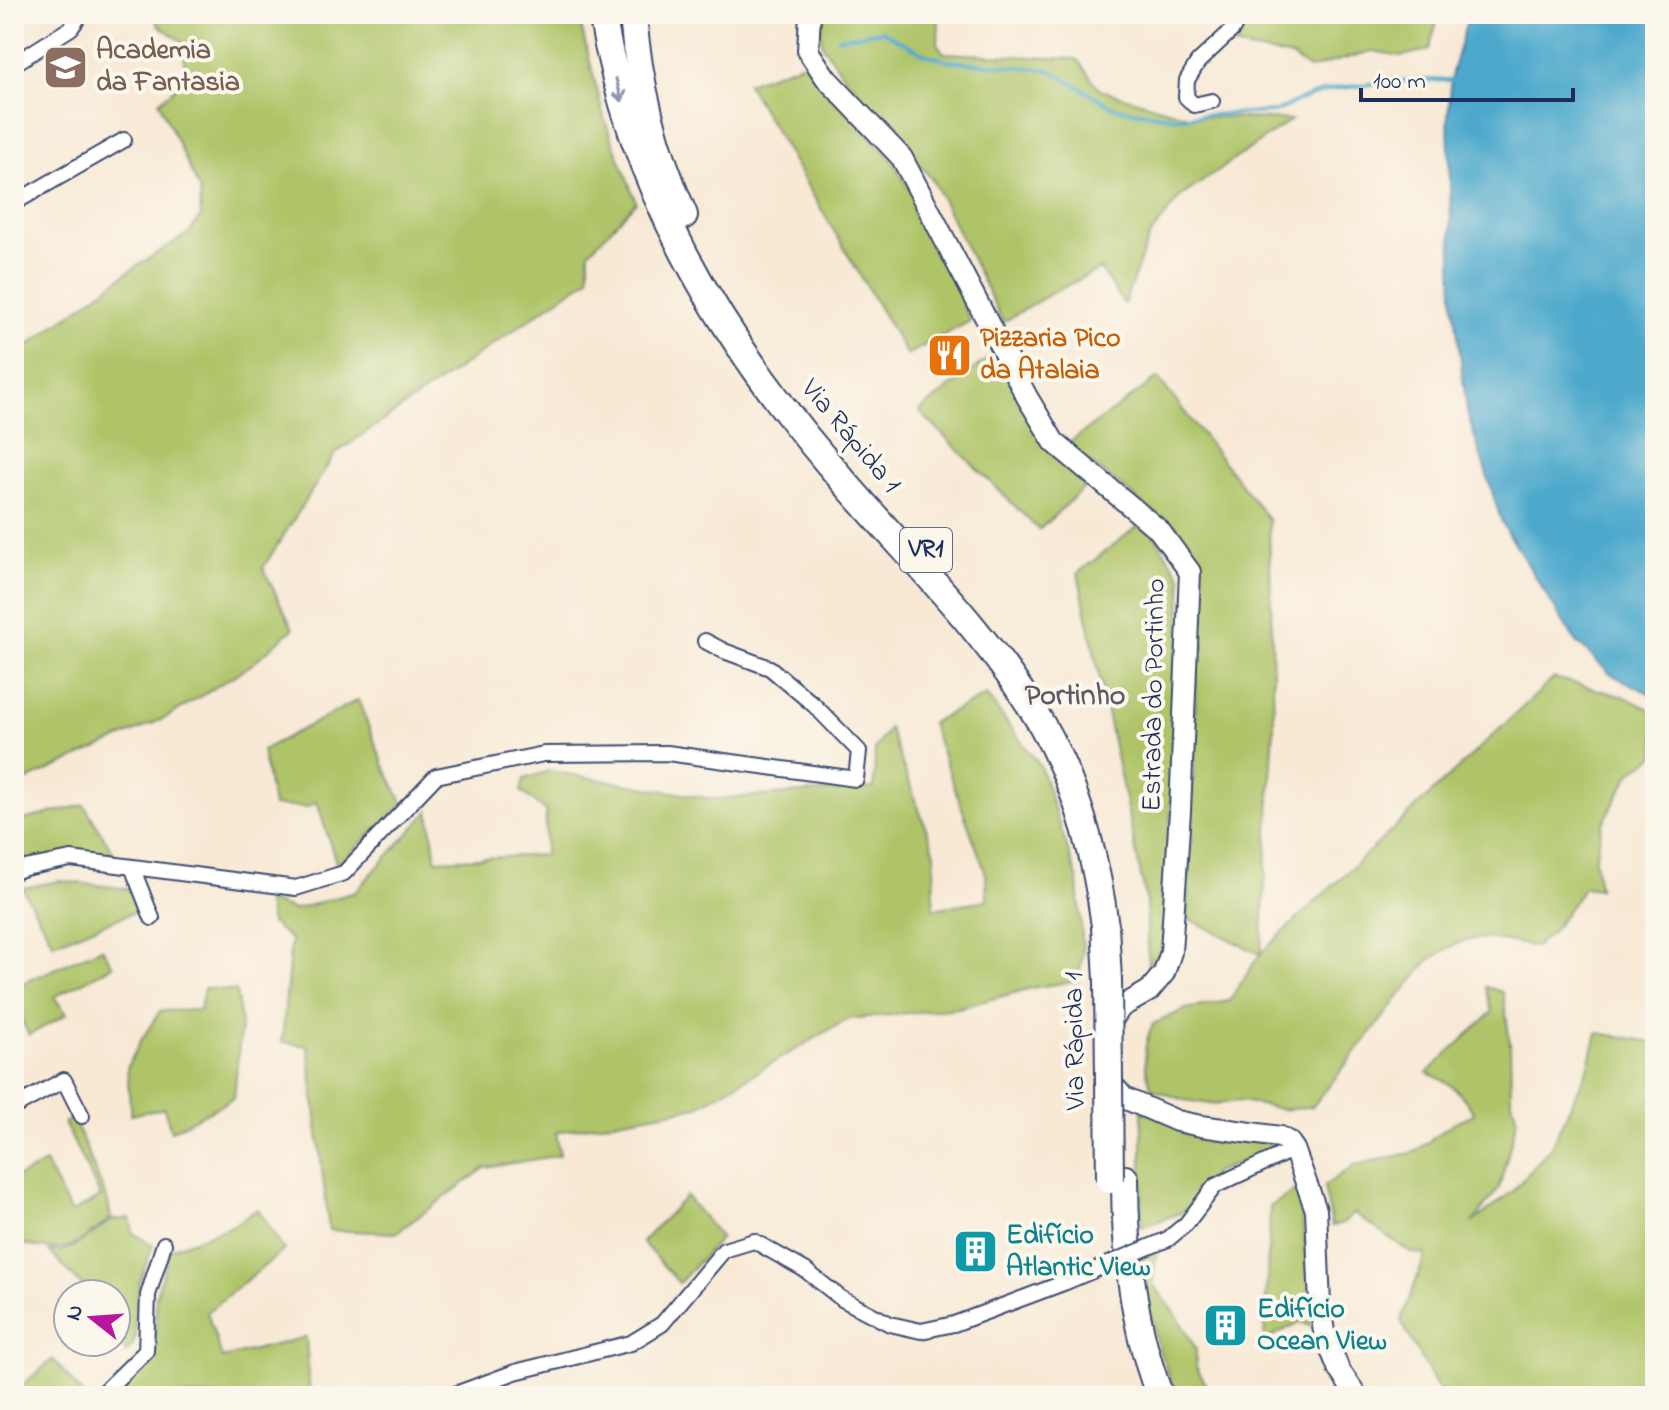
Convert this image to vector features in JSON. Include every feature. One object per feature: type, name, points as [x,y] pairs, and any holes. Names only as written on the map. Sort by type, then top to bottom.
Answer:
[{"type":"highway","name":"Via Rápida 1","points":[[602,14],[634,139],[669,202]]},
{"type":"highway","name":"Via Rápida 1","points":[[633,14],[645,98],[659,149],[678,244],[705,293],[767,387],[827,462],[986,645],[1015,684],[1042,726],[1075,797],[1114,926],[1108,980],[1117,1180],[1132,1288],[1147,1358],[1160,1396]]},
{"type":"highway","name":"Via Rápida 1","points":[[1117,1180],[1110,1241],[1117,1301],[1142,1396]]},
{"type":"street","points":[[14,64],[71,28],[81,14]]},
{"type":"street","name":"Estrada do Portinho","points":[[810,14],[808,51],[826,78],[902,158],[1027,397],[1054,442],[1159,530],[1190,572],[1171,952],[1164,973],[1149,991],[1121,1007],[1102,1034],[1098,1056],[1107,1080],[1124,1098],[1177,1121],[1280,1137],[1294,1149]]},
{"type":"street","points":[[1212,101],[1194,105],[1186,97],[1187,80],[1198,62],[1232,30],[1241,14]]},
{"type":"street","points":[[14,203],[124,140]]},
{"type":"street","points":[[14,872],[71,859],[296,888],[344,873],[436,776],[544,754],[667,753],[856,779],[859,751],[814,705],[770,668],[705,641]]},
{"type":"street","points":[[132,867],[152,918]]},
{"type":"street","points":[[14,1107],[64,1080],[82,1116]]},
{"type":"street","points":[[450,1396],[515,1372],[631,1343],[662,1324],[724,1250],[754,1241],[805,1270],[842,1299],[890,1324],[921,1331],[954,1324],[1168,1239],[1180,1231],[1215,1186],[1294,1149],[1316,1210],[1324,1332],[1339,1370],[1357,1396]]},
{"type":"street","points":[[105,1396],[105,1391],[146,1351],[148,1295],[164,1244]]},
{"type":"green space","points":[[153,14],[578,14],[604,118],[636,202],[589,252],[589,278],[335,454],[263,568],[293,629],[251,665],[167,717],[14,786],[14,356],[135,267],[189,233],[201,216],[200,191],[159,102],[185,79],[183,42],[158,25]]},
{"type":"green space","points":[[825,14],[939,14],[938,45],[944,53],[1077,59],[1100,90],[1188,116],[1291,120],[1180,197],[1149,237],[1124,304],[1100,269],[1003,322],[932,179],[841,72],[822,45],[821,29]]},
{"type":"green space","points":[[1254,14],[1439,14],[1429,50],[1402,56],[1372,51],[1309,69],[1292,57],[1233,46]]},
{"type":"green space","points":[[804,63],[893,161],[925,215],[970,321],[907,355],[747,83]]},
{"type":"green space","points":[[996,352],[1043,442],[1087,485],[1039,530],[919,411]]},
{"type":"green space","points":[[1158,378],[1269,520],[1274,726],[1261,953],[1554,678],[1625,697],[1655,712],[1655,756],[1631,772],[1602,825],[1595,860],[1599,889],[1584,887],[1552,932],[1535,947],[1502,940],[1476,939],[1452,946],[1427,962],[1313,1106],[1286,1110],[1241,1101],[1210,1104],[1184,1100],[1152,1089],[1147,1072],[1145,1048],[1153,1024],[1186,1009],[1229,1001],[1260,954],[1187,918],[1199,560],[1134,496],[1066,445]]},
{"type":"green space","points":[[1138,526],[1153,533],[1182,578],[1164,948],[1148,966],[1146,900],[1078,573]]},
{"type":"green space","points":[[986,695],[1040,766],[1078,881],[1083,952],[1078,981],[1036,987],[958,1008],[848,1019],[697,1107],[556,1132],[560,1155],[485,1168],[396,1233],[329,1230],[308,1046],[282,1042],[291,940],[271,923],[266,900],[294,910],[355,892],[429,811],[436,860],[545,855],[546,811],[521,791],[524,779],[549,771],[713,799],[874,788],[875,749],[889,728],[935,853],[933,909],[987,900],[986,874],[931,723]]},
{"type":"green space","points":[[358,700],[403,804],[337,866],[317,802],[306,807],[273,806],[262,750]]},
{"type":"green space","points":[[84,805],[118,860],[14,865],[14,822]]},
{"type":"green space","points":[[60,881],[130,889],[135,912],[53,943],[22,888]]},
{"type":"green space","points":[[102,948],[113,966],[54,997],[67,1014],[29,1035],[14,1005],[14,987]]},
{"type":"green space","points":[[1486,987],[1503,992],[1510,1044],[1511,1099],[1517,1119],[1499,1188],[1472,1223],[1513,1191],[1550,1148],[1588,1069],[1597,1033],[1655,1042],[1655,1396],[1444,1396],[1401,1321],[1426,1254],[1411,1253],[1354,1213],[1342,1224],[1332,1226],[1324,1186],[1355,1165],[1415,1152],[1453,1123],[1474,1114],[1455,1089],[1427,1073],[1492,1012]]},
{"type":"green space","points":[[204,988],[236,991],[241,1024],[234,1098],[171,1131],[164,1108],[131,1115],[127,1068],[160,1011],[200,1010]]},
{"type":"green space","points":[[1142,1111],[1278,1144],[1277,1148],[1215,1172],[1194,1202],[1182,1212],[1142,1227]]},
{"type":"green space","points":[[73,1117],[108,1202],[111,1218],[83,1240],[66,1247],[44,1248],[14,1241],[14,1179],[45,1163],[71,1213],[101,1197],[64,1123]]},
{"type":"green space","points":[[1298,1188],[1311,1326],[1299,1322],[1264,1341],[1270,1207]]},
{"type":"green space","points":[[686,1196],[721,1238],[679,1283],[642,1242]]},
{"type":"green space","points":[[258,1209],[284,1250],[207,1312],[222,1358],[306,1337],[310,1396],[114,1396],[155,1355],[156,1296],[170,1249],[232,1226]]},
{"type":"green space","points":[[130,1218],[133,1233],[153,1245],[139,1283],[136,1335],[132,1346],[132,1278],[75,1278],[49,1251],[74,1247],[112,1220]]},
{"type":"green space","points":[[1157,1246],[1153,1284],[1176,1314],[1196,1349],[1196,1367],[1213,1396],[1176,1396],[1157,1344],[1147,1299],[1141,1251]]},
{"type":"green space","points":[[53,1359],[84,1396],[14,1396],[14,1392]]},
{"type":"water","points":[[1469,14],[1655,14],[1655,696],[1610,674],[1574,639],[1502,523],[1467,412],[1453,297],[1448,117],[1452,72]]},
{"type":"waterway","points":[[838,38],[882,31],[927,55],[951,61],[1050,70],[1115,108],[1176,118],[1274,112],[1333,89],[1393,81],[1451,80]]},
{"type":"waterway","points":[[978,1309],[1057,1273]]},
{"type":"place","name":"Academia da Fantasia","points":[[65,67]]},
{"type":"place","name":"Pizzaria Pico da Atalaia","points":[[949,355]]},
{"type":"place","name":"Edifício Atlantic View","points":[[975,1252]]},
{"type":"place","name":"Edifício Ocean View","points":[[1226,1326]]},
{"type":"district","name":"Portinho","points":[[1075,697]]}]
